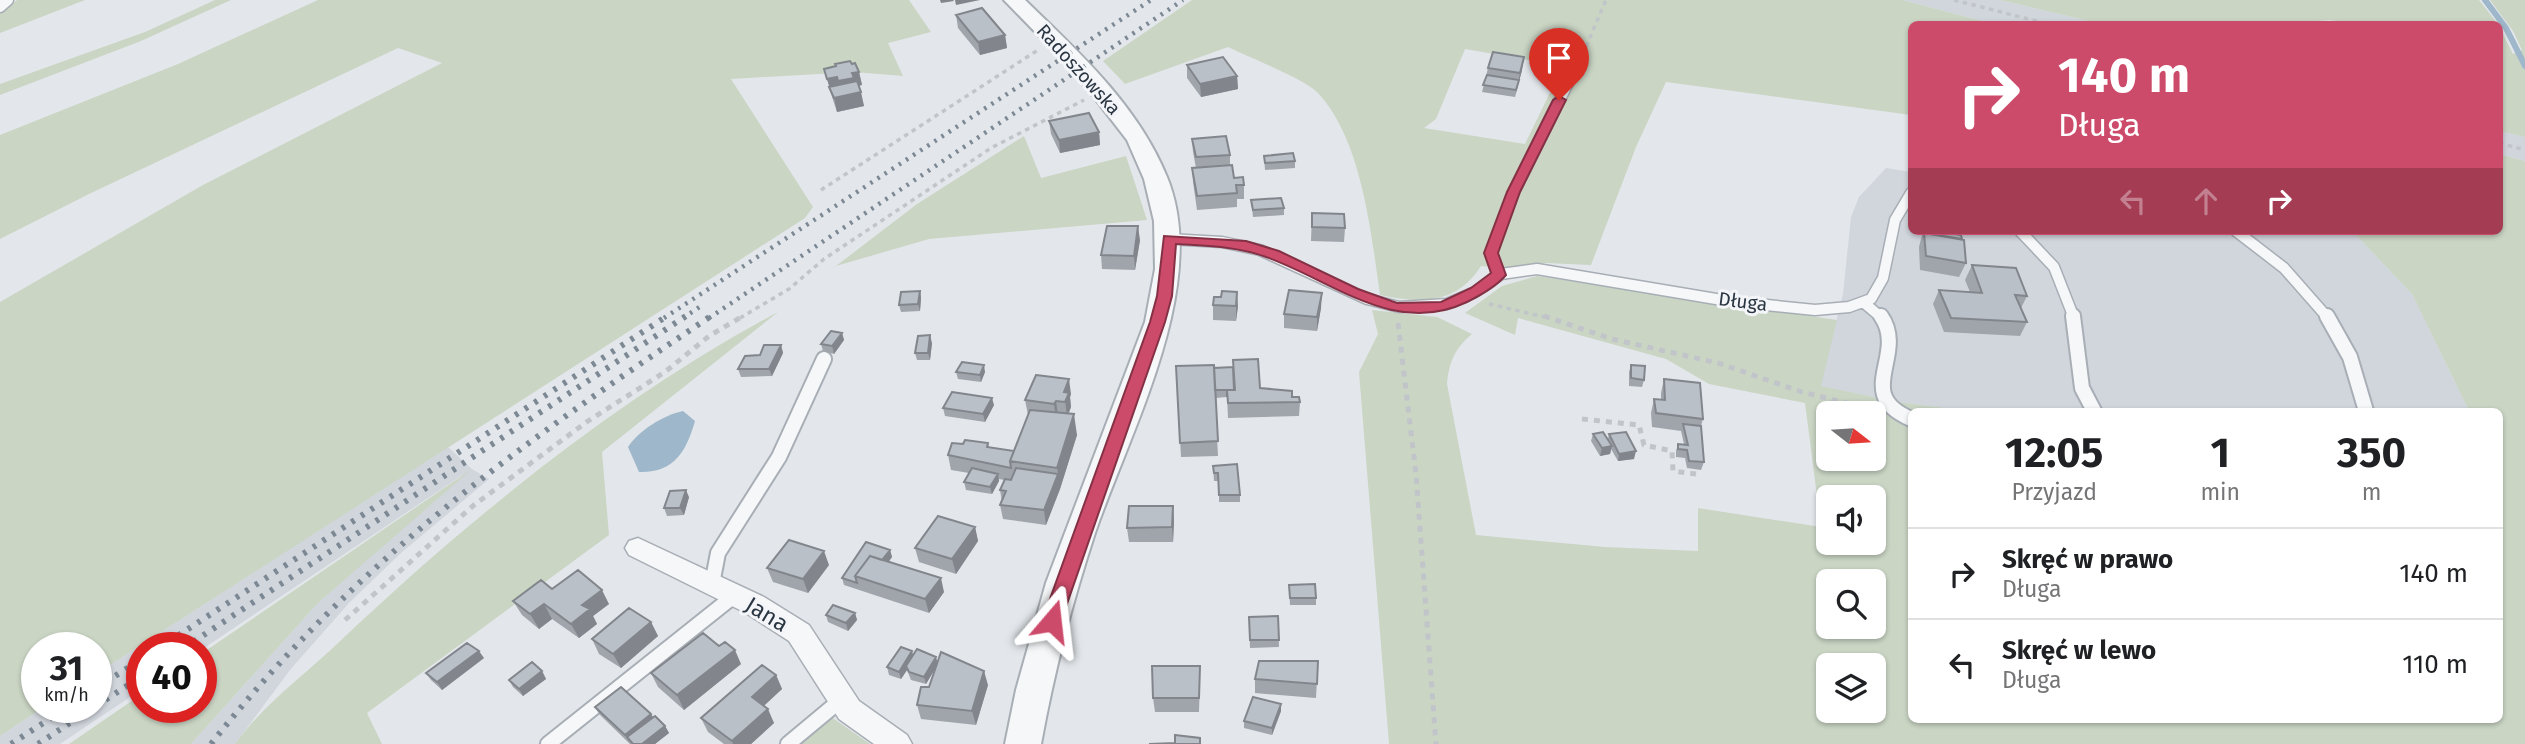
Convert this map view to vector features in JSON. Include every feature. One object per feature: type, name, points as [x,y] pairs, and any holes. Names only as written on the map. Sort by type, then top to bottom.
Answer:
[{"type":"street","name":"Radoszowska","points":[[1014,0],[1104,92],[1136,135],[1153,169],[1167,214],[1169,239],[1165,296],[1158,322],[1065,579],[1045,642],[1023,744]]},
{"type":"street","name":"Jana","points":[[638,548],[723,589],[799,634],[849,709],[897,744]]},
{"type":"lane","points":[[0,7],[8,0]]},
{"type":"lane","points":[[1499,275],[1491,253],[1514,192],[1571,77]]},
{"type":"lane","points":[[1908,198],[1892,223],[1882,283],[1871,299],[1863,302],[1886,323],[1890,340],[1881,391],[1886,405],[1896,415],[1908,418]]},
{"type":"lane","points":[[2021,235],[2049,261],[2063,282],[2072,309],[2079,354],[2079,387],[2092,408]]},
{"type":"lane","points":[[2241,235],[2277,262],[2329,318],[2357,375],[2365,408]]},
{"type":"lane","name":"Długa","points":[[1169,239],[1241,244],[1273,254],[1353,293],[1396,307],[1443,307],[1476,291],[1499,275],[1542,268],[1696,295],[1832,310],[1863,302]]},
{"type":"lane","points":[[548,744],[723,589],[713,567],[729,532],[778,461],[824,359]]},
{"type":"lane","points":[[788,744],[842,699]]},
{"type":"path","points":[[1571,77],[1585,53],[1606,0]]},
{"type":"path","points":[[1954,0],[2036,21]]},
{"type":"path","points":[[821,190],[1055,40]]},
{"type":"path","points":[[345,620],[474,505],[588,421],[664,372],[709,336],[789,289],[824,259],[991,148],[1052,114],[1104,92]]},
{"type":"path","points":[[2503,144],[2525,150]]},
{"type":"path","points":[[1486,303],[1520,310],[1622,341],[1718,363],[1802,392],[1896,415]]},
{"type":"path","points":[[1396,307],[1416,474],[1436,744]]},
{"type":"path","points":[[1581,419],[1639,425],[1644,445],[1672,451],[1673,471],[1696,474]]},
{"type":"shaded area","points":[[1902,0],[2000,0],[2088,21],[1982,21]]},
{"type":"shaded area","points":[[2503,132],[2525,137],[2525,161],[2503,155]]},
{"type":"shaded area","points":[[1886,168],[1908,172],[1908,235],[2356,235],[2412,294],[2468,408],[1946,408],[1898,402],[1820,386],[1843,294],[1851,217],[1859,197]]},
{"type":"shaded area","points":[[448,447],[472,469],[489,479],[401,553],[349,603],[290,670],[235,744],[191,744],[210,723],[217,723],[217,715],[318,603],[464,474],[217,639],[217,632],[161,632]]},
{"type":"shaded area","points":[[126,655],[126,700],[112,709],[112,664]]},
{"type":"shaded area","points":[[21,722],[91,723],[60,744],[0,744],[0,736]]},
{"type":"green space","points":[[17,0],[85,0],[0,33],[0,13]]},
{"type":"green space","points":[[215,0],[231,0],[141,41],[0,95],[0,84],[145,32]]},
{"type":"green space","points":[[318,0],[909,0],[931,32],[888,43],[903,76],[854,72],[731,79],[813,207],[805,218],[161,632],[126,632],[126,655],[112,664],[112,632],[21,632],[21,722],[0,736],[0,302],[203,185],[442,63],[398,48],[0,239],[0,135],[178,64]]},
{"type":"green space","points":[[1192,0],[1902,0],[1982,21],[1908,21],[1908,115],[1666,82],[1636,147],[1591,265],[1546,263],[1504,268],[1481,266],[1461,288],[1437,298],[1424,300],[1380,295],[1368,216],[1355,161],[1333,113],[1311,87],[1228,47],[1125,84],[1103,61]],"holes":[[[1465,49],[1563,66],[1525,144],[1424,128],[1436,119]]]},
{"type":"green space","points":[[2000,0],[2479,0],[2496,21],[2329,20],[2088,21]]},
{"type":"green space","points":[[2490,0],[2525,0],[2525,137],[2503,132],[2503,34],[2513,54],[2522,50],[2513,31]]},
{"type":"green space","points":[[1024,136],[1041,178],[1126,156],[1147,220],[929,239],[836,266],[917,204]]},
{"type":"green space","points":[[2503,155],[2525,161],[2525,744],[1389,744],[1359,372],[1378,334],[1372,310],[1437,317],[1472,334],[1454,356],[1447,384],[1476,535],[1605,547],[1698,551],[1698,508],[1816,526],[1816,555],[1886,555],[1886,485],[1816,485],[1816,488],[1805,403],[1709,384],[1666,359],[1518,318],[1515,335],[1465,313],[1502,286],[1537,276],[1837,320],[1821,386],[1898,402],[1946,408],[1908,408],[1908,723],[2503,723],[2503,408],[2468,408],[2412,294],[2356,235],[2503,235]]},
{"type":"green space","points":[[778,312],[602,452],[609,535],[367,713],[382,744],[235,744],[283,692],[387,597],[547,463],[659,383]]},
{"type":"green space","points":[[472,469],[318,603],[217,715],[217,643]]},
{"type":"green space","points":[[126,705],[126,723],[210,723],[191,744],[69,744],[100,723],[112,723],[112,715]]},
{"type":"green space","points":[[827,714],[870,744],[795,744]]},
{"type":"water","points":[[683,411],[695,421],[683,451],[661,469],[639,472],[628,447],[652,424]]},
{"type":"building","points":[[982,8],[1005,35],[978,42],[956,15]]},
{"type":"building","points":[[1493,52],[1524,57],[1520,73],[1488,68]]},
{"type":"building","points":[[1223,57],[1237,76],[1200,84],[1187,65]]},
{"type":"building","points":[[850,61],[855,63],[859,72],[852,73],[854,78],[838,81],[837,77],[827,79],[824,69]]},
{"type":"building","points":[[1487,75],[1519,80],[1516,90],[1483,85]]},
{"type":"building","points":[[857,81],[861,92],[834,98],[829,87]]},
{"type":"building","points":[[1089,113],[1099,132],[1059,140],[1049,121]]},
{"type":"building","points":[[1226,136],[1230,155],[1196,157],[1192,139]]},
{"type":"building","points":[[1293,153],[1295,161],[1265,163],[1264,156]]},
{"type":"building","points":[[1232,165],[1234,178],[1243,177],[1244,185],[1236,185],[1237,193],[1197,196],[1192,168]]},
{"type":"building","points":[[1281,198],[1284,208],[1253,210],[1251,200]]},
{"type":"building","points":[[1312,213],[1344,214],[1345,228],[1312,227]]},
{"type":"building","points":[[1107,226],[1138,226],[1134,256],[1101,255]]},
{"type":"building","points":[[1924,235],[1964,240],[1966,263],[1926,256]]},
{"type":"building","points":[[1937,235],[1961,235],[1962,239]]},
{"type":"building","points":[[1972,265],[2016,268],[2027,296],[2015,295],[2027,322],[1951,318],[1939,290],[1982,293]]},
{"type":"building","points":[[1289,290],[1322,293],[1317,317],[1284,314]]},
{"type":"building","points":[[920,291],[918,304],[899,305],[901,292]]},
{"type":"building","points":[[1222,291],[1237,292],[1236,306],[1213,305],[1214,297],[1221,297]]},
{"type":"building","points":[[831,331],[842,333],[832,346],[821,344]]},
{"type":"building","points":[[930,335],[928,353],[915,353],[918,336]]},
{"type":"building","points":[[764,345],[781,345],[769,369],[738,369],[745,356],[760,355]]},
{"type":"building","points":[[1258,359],[1260,388],[1292,391],[1292,397],[1299,397],[1300,402],[1228,403],[1227,390],[1235,390],[1233,360]]},
{"type":"building","points":[[962,362],[984,365],[980,375],[956,372]]},
{"type":"building","points":[[1214,365],[1218,441],[1180,443],[1176,366]]},
{"type":"building","points":[[1631,365],[1645,366],[1644,380],[1631,378]]},
{"type":"building","points":[[1233,367],[1234,390],[1215,390],[1214,368]]},
{"type":"building","points":[[1036,375],[1069,379],[1064,392],[1069,393],[1065,402],[1056,401],[1054,404],[1025,400]]},
{"type":"building","points":[[1664,379],[1700,383],[1703,419],[1656,413],[1654,399],[1665,400]]},
{"type":"building","points":[[952,392],[992,398],[983,414],[943,408]]},
{"type":"building","points":[[1030,410],[1074,414],[1057,468],[1010,461]]},
{"type":"building","points":[[1683,424],[1701,426],[1704,462],[1689,461],[1687,450],[1678,449],[1678,444],[1688,445]]},
{"type":"building","points":[[1603,432],[1612,446],[1602,448],[1593,434]]},
{"type":"building","points":[[1626,432],[1636,451],[1619,454],[1609,434]]},
{"type":"building","points":[[965,440],[988,443],[987,447],[1014,451],[1010,461],[1011,468],[948,455],[952,443],[963,444]]},
{"type":"building","points":[[1237,464],[1240,495],[1219,495],[1218,473],[1214,473],[1213,466]]},
{"type":"building","points":[[972,468],[998,474],[990,487],[964,482]]},
{"type":"building","points":[[1016,468],[1058,474],[1044,510],[1000,505],[1006,491],[1000,490],[1005,479],[1011,480]]},
{"type":"building","points":[[686,490],[680,508],[664,508],[670,491]]},
{"type":"building","points":[[1129,506],[1173,506],[1172,527],[1127,528]]},
{"type":"building","points":[[938,516],[975,527],[952,559],[915,548]]},
{"type":"building","points":[[789,540],[824,551],[803,579],[767,568]]},
{"type":"building","points":[[866,542],[890,550],[882,560],[870,556],[855,576],[857,583],[842,578]]},
{"type":"building","points":[[870,556],[941,578],[925,599],[855,576]]},
{"type":"building","points":[[578,570],[602,590],[582,605],[590,609],[571,624],[544,604],[530,614],[513,601],[541,580],[552,589]]},
{"type":"building","points":[[1315,584],[1316,598],[1290,598],[1289,585]]},
{"type":"building","points":[[833,605],[855,613],[846,623],[826,615]]},
{"type":"building","points":[[629,608],[651,622],[613,654],[592,639]]},
{"type":"building","points":[[1278,616],[1279,640],[1250,640],[1249,617]]},
{"type":"building","points":[[703,633],[719,646],[725,642],[735,650],[677,695],[651,673]]},
{"type":"building","points":[[467,643],[479,651],[437,682],[426,673]]},
{"type":"building","points":[[901,647],[912,651],[899,672],[887,667]]},
{"type":"building","points":[[917,649],[936,657],[924,677],[909,672],[906,666]]},
{"type":"building","points":[[941,652],[984,671],[972,711],[917,705],[921,687],[929,687]]},
{"type":"building","points":[[1259,661],[1318,661],[1317,684],[1255,679]]},
{"type":"building","points":[[532,662],[542,671],[519,689],[509,680]]},
{"type":"building","points":[[762,665],[776,675],[752,697],[768,709],[732,741],[701,718]]},
{"type":"building","points":[[1152,666],[1200,666],[1199,698],[1153,698]]},
{"type":"building","points":[[621,687],[651,714],[625,735],[595,707]]},
{"type":"building","points":[[1253,697],[1281,704],[1272,728],[1244,721]]},
{"type":"building","points":[[655,716],[665,726],[642,744],[633,744],[627,737]]},
{"type":"building","points":[[1175,735],[1200,738],[1200,744],[1149,744],[1175,743]]},
{"type":"waterway","points":[[2485,0],[2501,21]]},
{"type":"waterway","points":[[2503,24],[2525,66]]},
{"type":"railway","points":[[664,318],[1151,0]]},
{"type":"railway","points":[[709,318],[1183,0]]},
{"type":"railway","points":[[686,316],[704,304]]},
{"type":"railway","points":[[183,632],[667,316]]},
{"type":"railway","points":[[208,632],[686,316]]},
{"type":"railway","points":[[211,744],[266,678],[323,618],[443,509],[572,411],[711,316]]},
{"type":"railway","points":[[112,678],[126,669]]},
{"type":"railway","points":[[112,696],[126,686]]},
{"type":"railway","points":[[11,744],[43,723]]},
{"type":"railway","points":[[38,744],[70,723]]},
{"type":"route","points":[[1052,621],[1158,322],[1165,296],[1169,239],[1241,244],[1273,254],[1353,293],[1396,307],[1443,307],[1476,291],[1499,275],[1491,253],[1514,192],[1559,100]]}]
